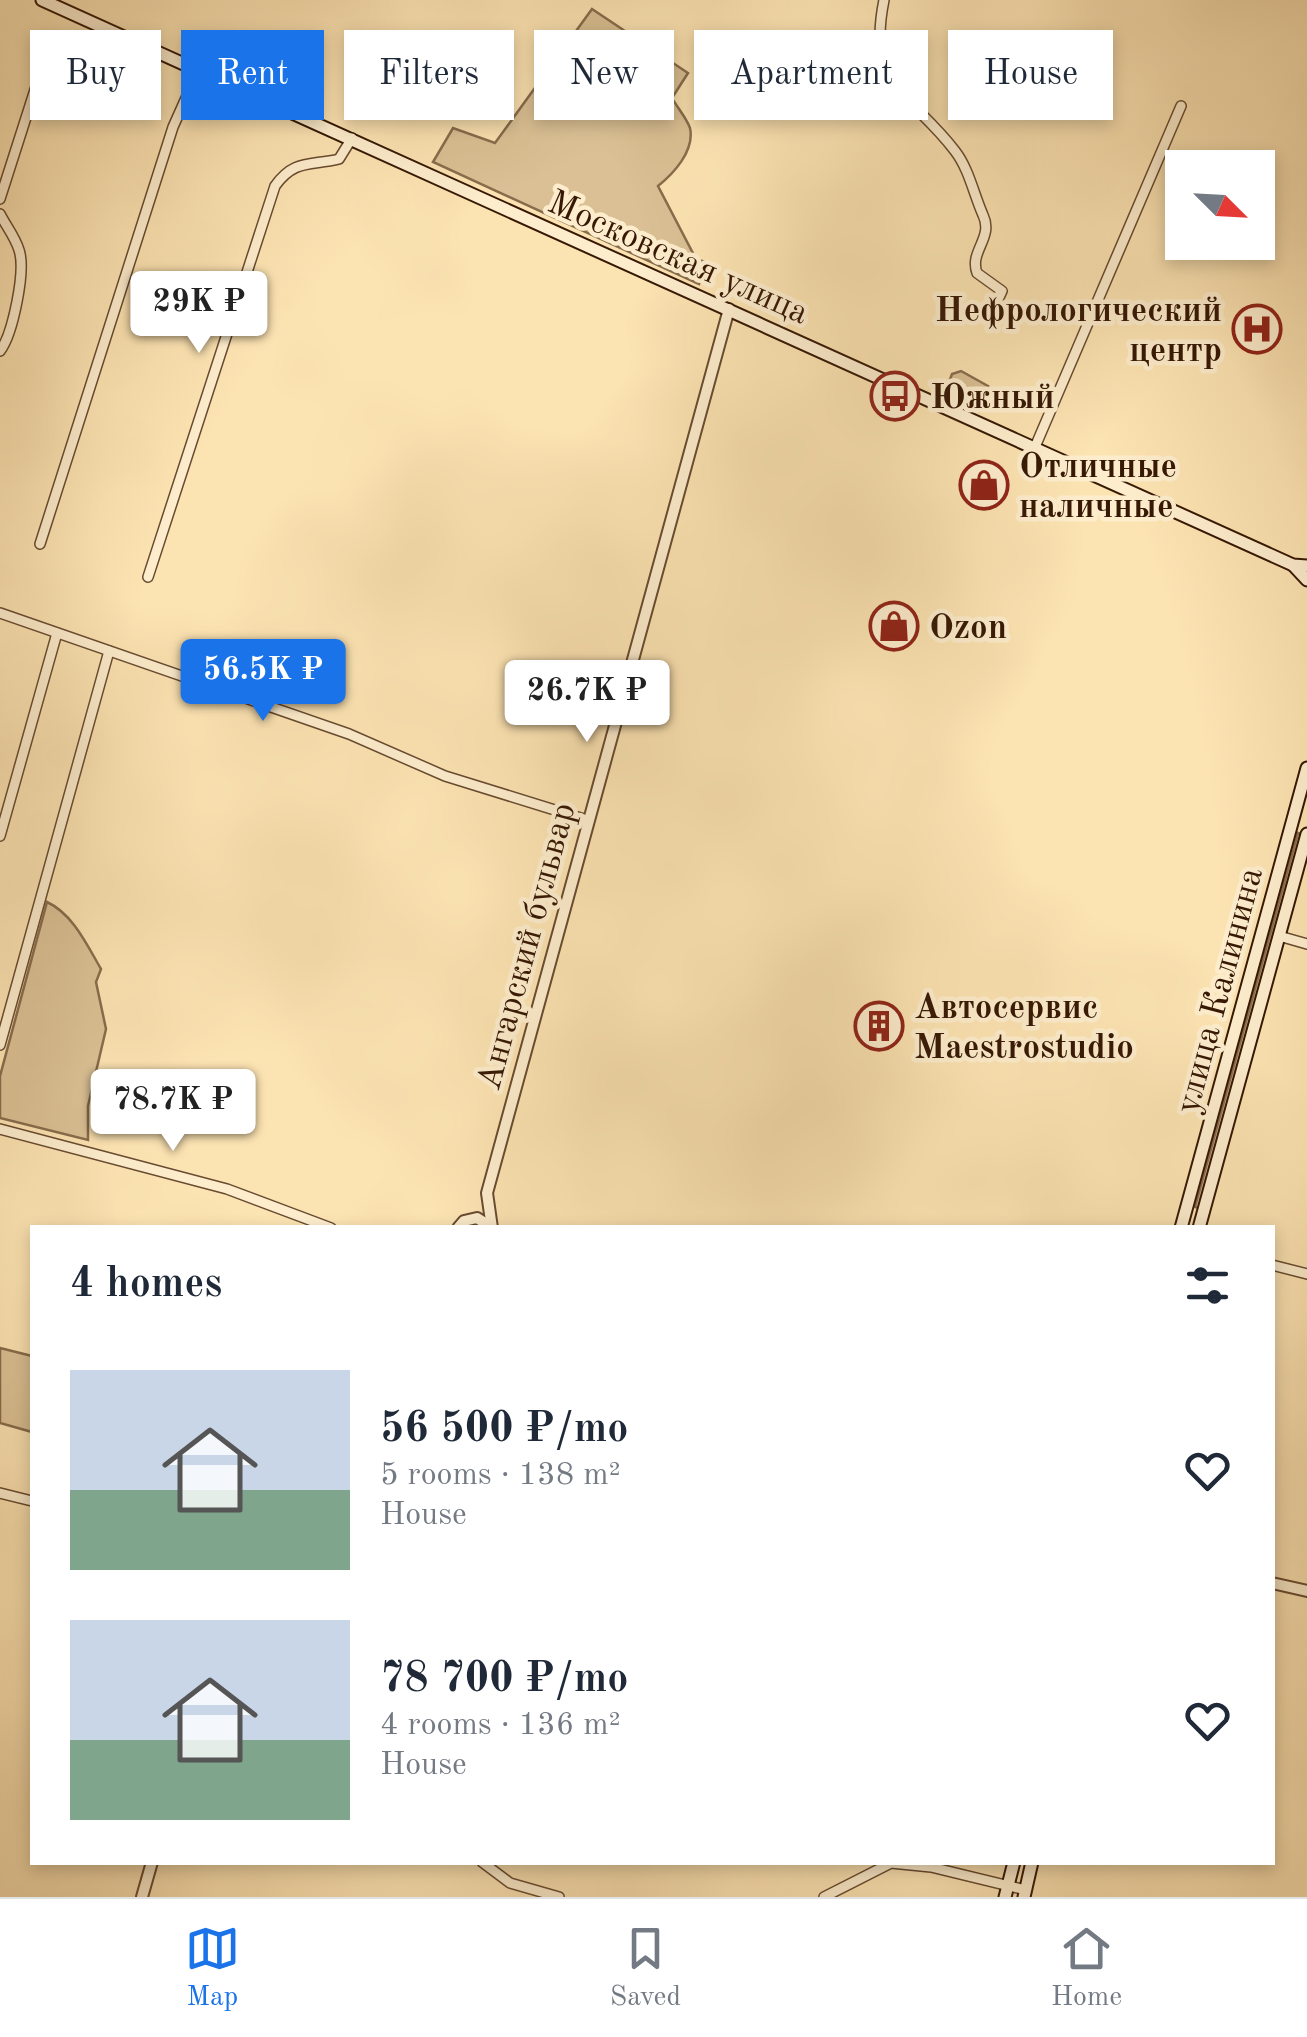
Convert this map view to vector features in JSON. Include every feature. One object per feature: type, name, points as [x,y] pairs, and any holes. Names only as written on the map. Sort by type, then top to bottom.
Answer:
[{"type":"main road","name":"Московская улица","points":[[42,0],[181,61]]},
{"type":"main road","name":"Московская улица","points":[[312,120],[1293,565],[1307,566]]},
{"type":"main road","name":"Московская улица","points":[[1293,565],[1307,580]]},
{"type":"main road","name":"улица Калинина","points":[[1182,1225],[1307,768]]},
{"type":"main road","points":[[1294,818],[1307,822]]},
{"type":"main road","name":"улица Калинина","points":[[1200,1225],[1307,834]]},
{"type":"main road","points":[[1187,1206],[1203,1211]]},
{"type":"main road","points":[[1006,1891],[1013,1865]]},
{"type":"main road","points":[[1025,1893],[1031,1865]]},
{"type":"street","points":[[884,0],[880,47],[894,86],[956,152],[984,215],[986,232],[974,259],[977,273],[1002,292],[991,315]]},
{"type":"street","points":[[0,199],[30,105]]},
{"type":"street","points":[[1035,447],[1181,106]]},
{"type":"street","points":[[40,544],[181,110]]},
{"type":"street","points":[[148,578],[274,186],[293,167],[339,159],[352,138]]},
{"type":"street","points":[[0,214],[19,249],[22,268],[8,339],[0,351]]},
{"type":"street","name":"Ангарский бульвар","points":[[492,1225],[487,1193],[729,309]]},
{"type":"street","points":[[0,613],[361,739],[445,776],[587,820]]},
{"type":"street","points":[[0,836],[57,633]]},
{"type":"street","points":[[0,1045],[109,651]]},
{"type":"street","points":[[1279,936],[1307,944]]},
{"type":"street","points":[[0,1129],[227,1189],[323,1225]]},
{"type":"street","name":"Ангарский бульвар","points":[[461,1224],[487,1193]]},
{"type":"street","points":[[461,1224],[477,1218],[488,1225]]},
{"type":"street","points":[[1275,1266],[1307,1274]]},
{"type":"street","points":[[0,1493],[30,1500]]},
{"type":"street","points":[[1275,1583],[1307,1591]]},
{"type":"street","points":[[142,1897],[151,1865]]},
{"type":"street","points":[[486,1865],[510,1883],[559,1897]]},
{"type":"street","points":[[824,1897],[887,1865]]},
{"type":"street","points":[[911,1865],[1025,1893]]},
{"type":"shaded area","points":[[592,9],[624,30],[577,30]]},
{"type":"shaded area","points":[[674,64],[688,73],[674,95]]},
{"type":"shaded area","points":[[534,89],[534,120],[674,120],[674,101],[687,121],[691,137],[676,168],[658,186],[696,259],[708,263],[699,284],[433,162],[453,128],[495,143]]},
{"type":"shaded area","points":[[961,371],[988,386],[979,411],[944,396],[952,374]]},
{"type":"shaded area","points":[[1298,833],[1303,835],[1201,1209],[1195,1207]]},
{"type":"shaded area","points":[[47,902],[72,922],[101,969],[96,982],[106,1029],[88,1106],[88,1140],[0,1118],[0,1076]]},
{"type":"shaded area","points":[[0,1348],[30,1356],[30,1431],[0,1423]]},
{"type":"place","name":"Нефрологический центр","points":[[1257,329]]},
{"type":"place","name":"Южный","points":[[895,396]]},
{"type":"place","name":"Отличные наличные","points":[[984,485]]},
{"type":"place","name":"Ozon","points":[[894,626]]},
{"type":"place","name":"Автосервис Maestrostudio","points":[[879,1026]]}]
